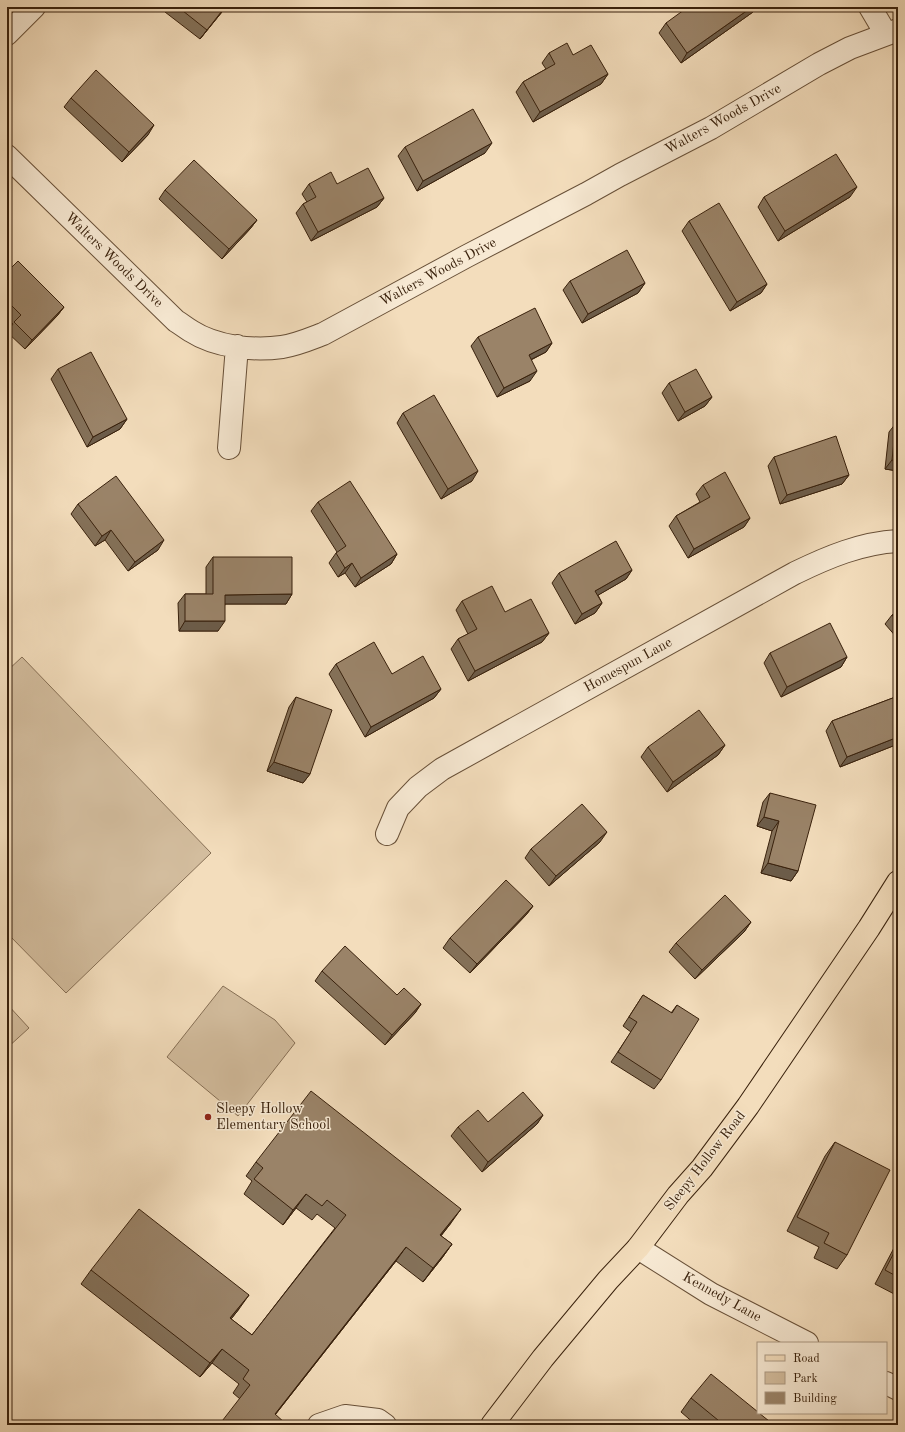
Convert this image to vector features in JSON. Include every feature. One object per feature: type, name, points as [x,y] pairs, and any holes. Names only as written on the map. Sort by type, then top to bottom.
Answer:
[{"type":"main road","name":"Sleepy Hollow Road","points":[[492,1425],[543,1358],[608,1280],[638,1248],[678,1195],[702,1168],[748,1106],[869,928],[898,882]]},
{"type":"street","points":[[7,34],[34,7]]},
{"type":"street","points":[[870,7],[892,32]]},
{"type":"street","name":"Walters Woods Drive","points":[[7,156],[176,321],[192,332],[214,341],[237,346],[259,348],[282,347],[303,342],[323,334],[710,128],[819,64],[850,48],[892,32]]},
{"type":"street","points":[[229,448],[237,346]]},
{"type":"street","name":"Homespun Lane","points":[[387,834],[398,808],[418,787],[442,769],[795,573],[828,557],[853,549],[886,541],[898,541]]},
{"type":"street","name":"Kennedy Lane","points":[[638,1248],[711,1294],[805,1342]]},
{"type":"street","points":[[887,1384],[898,1389]]},
{"type":"street","points":[[319,1425],[345,1416],[378,1420],[385,1425]]},
{"type":"green space","points":[[22,657],[211,853],[66,993],[7,933],[7,671]]},
{"type":"green space","points":[[223,986],[275,1020],[295,1043],[238,1116],[167,1057]]},
{"type":"green space","points":[[7,1004],[29,1028],[7,1048]]},
{"type":"building","points":[[178,7],[225,7],[207,30]]},
{"type":"building","points":[[688,7],[752,7],[687,53],[666,23]]},
{"type":"building","points":[[567,43],[573,55],[591,45],[608,74],[540,112],[523,82],[555,64],[549,53]]},
{"type":"building","points":[[96,70],[154,125],[129,152],[71,98]]},
{"type":"building","points":[[473,109],[492,143],[423,181],[405,147]]},
{"type":"building","points":[[836,154],[857,187],[785,231],[764,197]]},
{"type":"building","points":[[194,160],[257,220],[229,249],[165,190]]},
{"type":"building","points":[[368,168],[384,198],[318,232],[303,204],[316,197],[309,184],[331,172],[337,184]]},
{"type":"building","points":[[719,203],[767,284],[737,302],[689,221]]},
{"type":"building","points":[[627,250],[645,283],[588,314],[570,281]]},
{"type":"building","points":[[18,261],[64,307],[32,340],[14,322],[21,315],[7,301],[7,272]]},
{"type":"building","points":[[535,308],[552,343],[529,355],[537,371],[504,388],[478,337]]},
{"type":"building","points":[[91,352],[127,419],[93,437],[58,369]]},
{"type":"building","points":[[696,369],[712,397],[685,412],[669,383]]},
{"type":"building","points":[[434,395],[478,471],[448,489],[403,413]]},
{"type":"building","points":[[896,423],[898,423],[898,460],[892,460]]},
{"type":"building","points":[[836,436],[849,475],[787,495],[774,457]]},
{"type":"building","points":[[725,472],[750,518],[694,549],[676,516],[710,497],[703,485]]},
{"type":"building","points":[[116,476],[164,540],[135,562],[111,530],[102,536],[78,504]]},
{"type":"building","points":[[350,481],[397,554],[361,578],[352,563],[345,568],[336,553],[346,546],[318,502]]},
{"type":"building","points":[[616,541],[632,570],[595,591],[602,603],[582,614],[559,573]]},
{"type":"building","points":[[213,557],[292,557],[292,594],[225,595],[225,621],[185,621],[185,594],[213,594]]},
{"type":"building","points":[[492,586],[505,612],[531,599],[549,633],[475,671],[458,639],[477,629],[462,601]]},
{"type":"building","points":[[898,609],[898,622],[892,615]]},
{"type":"building","points":[[830,623],[847,657],[787,687],[770,653]]},
{"type":"building","points":[[374,642],[392,674],[423,656],[441,689],[371,727],[336,664]]},
{"type":"building","points":[[898,696],[898,737],[847,757],[832,721]]},
{"type":"building","points":[[296,697],[332,710],[310,774],[274,762]]},
{"type":"building","points":[[699,710],[725,745],[673,782],[648,747]]},
{"type":"building","points":[[770,793],[816,805],[798,871],[768,863],[779,821],[764,817]]},
{"type":"building","points":[[582,804],[607,832],[556,876],[531,849]]},
{"type":"building","points":[[506,880],[533,906],[477,964],[450,938]]},
{"type":"building","points":[[725,895],[751,922],[702,970],[676,943]]},
{"type":"building","points":[[345,946],[397,995],[404,988],[421,1004],[392,1035],[322,971]]},
{"type":"building","points":[[643,995],[672,1013],[677,1005],[699,1019],[661,1080],[618,1052],[637,1022],[629,1017]]},
{"type":"building","points":[[311,1091],[461,1209],[440,1235],[452,1244],[433,1268],[406,1247],[275,1414],[285,1423],[283,1425],[219,1425],[250,1385],[243,1379],[249,1370],[222,1349],[210,1363],[91,1270],[139,1209],[249,1295],[230,1318],[252,1335],[346,1215],[327,1200],[322,1206],[306,1194],[293,1210],[254,1179],[263,1168],[256,1162]]},
{"type":"building","points":[[523,1092],[543,1115],[488,1162],[458,1127],[478,1110],[488,1122]]},
{"type":"building","points":[[835,1142],[890,1170],[847,1255],[824,1243],[829,1233],[797,1217]]},
{"type":"building","points":[[898,1245],[898,1277],[885,1270]]},
{"type":"building","points":[[711,1374],[757,1411],[757,1414],[760,1414],[774,1425],[724,1425],[691,1398]]},
{"type":"place","name":"Sleepy Hollow Elementary School","points":[[208,1117]]}]
